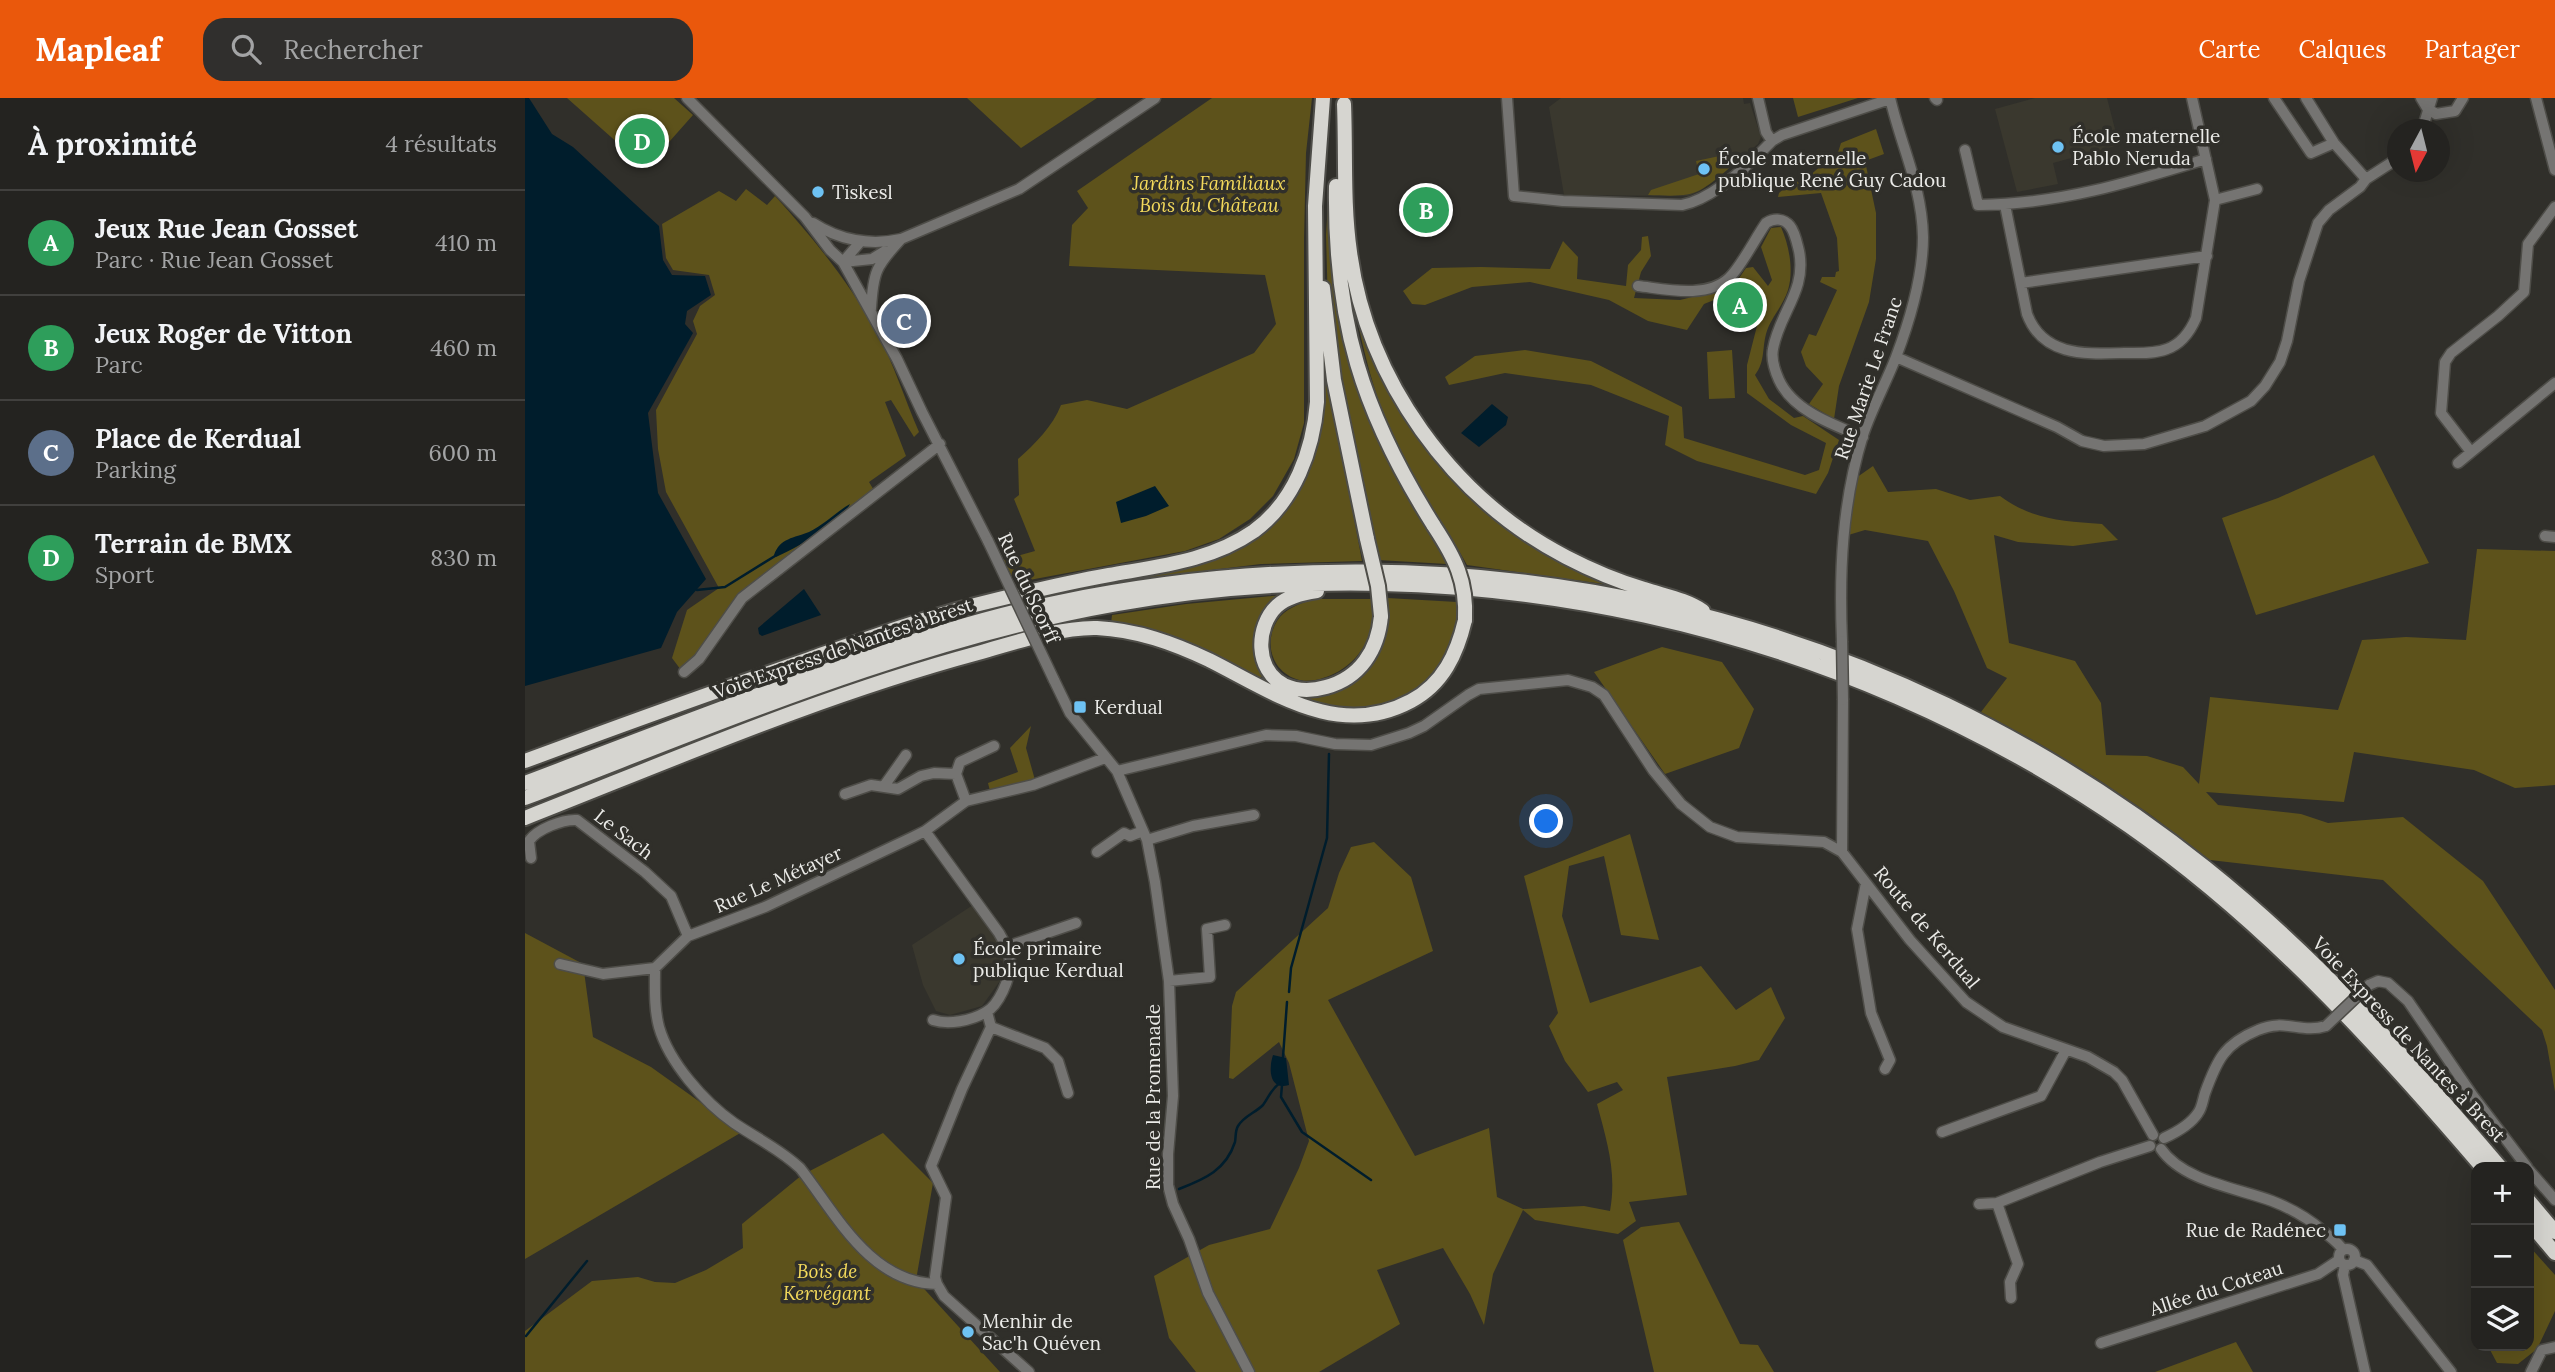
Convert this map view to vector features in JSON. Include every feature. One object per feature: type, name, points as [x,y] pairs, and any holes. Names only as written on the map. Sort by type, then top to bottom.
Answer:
[{"type":"highway","points":[[525,761],[899,628],[1049,588],[1201,557],[1230,545],[1256,529],[1286,497],[1300,475],[1315,426],[1315,206],[1322,98]]},
{"type":"highway","points":[[1329,98],[1322,218],[1323,293],[1334,380],[1378,586],[1381,616],[1376,641],[1367,660],[1341,682],[1318,689],[1296,689],[1276,679],[1264,663],[1261,637],[1276,607],[1304,593],[1351,590],[1371,583]]},
{"type":"highway","points":[[525,818],[784,716],[856,691],[998,648],[1058,633],[1093,628],[1154,637],[1208,660],[1305,708],[1345,716],[1384,713],[1420,696],[1433,685],[1454,656],[1465,620],[1464,593],[1455,559],[1400,470],[1381,432],[1360,378],[1346,327],[1335,240],[1336,171],[1344,101]]},
{"type":"highway","points":[[1344,101],[1345,199],[1350,254],[1359,294],[1367,323],[1392,382],[1430,442],[1473,491],[1495,511],[1534,538],[1599,573],[1689,602],[1714,618]]},
{"type":"highway","name":"Voie Express de Nantes à Brest","points":[[525,783],[777,688],[904,644],[1055,603],[1168,583],[1236,575],[1385,570],[1538,582],[1643,601],[1772,635],[1858,666],[1941,702],[2034,750],[2138,817],[2213,874],[2313,961],[2410,1064],[2496,1162]]},
{"type":"highway","name":"Voie Express de Nantes à Brest","points":[[525,798],[802,692],[996,631],[1116,604],[1169,596],[1292,585],[1371,583],[1537,595],[1641,614],[1695,626],[1831,670],[1877,688],[1967,729],[2081,794],[2132,828],[2232,906],[2270,940],[2337,1005],[2478,1162]]},
{"type":"highway","points":[[2534,1207],[2555,1232]]},
{"type":"highway","points":[[2532,1225],[2555,1253]]},
{"type":"street","points":[[687,98],[805,218],[824,230],[861,242],[901,239],[1019,189],[1155,98]]},
{"type":"street","points":[[1507,98],[1514,196],[1563,201],[1682,205],[1697,202],[1709,195],[1782,135],[1890,99]]},
{"type":"street","points":[[1758,98],[1766,132],[1772,141]]},
{"type":"street","points":[[2005,205],[2029,320],[2039,335],[2052,345],[2081,354],[2158,351],[2177,344],[2192,328],[2196,318],[2215,200],[2192,98]]},
{"type":"street","points":[[2274,98],[2311,153],[2334,143]]},
{"type":"street","points":[[2306,98],[2334,143],[2365,179]]},
{"type":"street","points":[[2421,98],[2429,103],[2436,114],[2455,111],[2463,98]]},
{"type":"street","points":[[2536,98],[2555,170]]},
{"type":"street","name":"Rue Marie Le Franc","points":[[1842,852],[1841,567],[1846,505],[1863,437],[1896,356],[1913,302],[1920,272],[1923,240],[1921,207],[1914,175],[1890,99]]},
{"type":"street","points":[[1965,150],[1978,205],[2005,205],[2102,190],[2206,159]]},
{"type":"street","points":[[1896,356],[2057,427],[2082,441],[2103,446],[2144,444],[2205,426],[2251,401],[2265,386],[2280,362],[2287,341],[2299,281],[2318,223],[2329,210],[2360,187],[2365,179],[2387,165]]},
{"type":"street","points":[[2215,200],[2257,189]]},
{"type":"street","points":[[2471,452],[2441,413],[2445,362],[2524,292],[2528,244],[2555,207]]},
{"type":"street","name":"Rue du Scorff","points":[[805,218],[843,262],[871,310],[988,541],[1070,713],[1117,771]]},
{"type":"street","points":[[1638,286],[1694,290],[1717,285],[1729,278],[1766,223],[1779,219],[1787,222],[1794,232],[1801,260],[1795,296],[1776,333],[1772,353],[1780,382],[1803,406],[1824,420],[1863,437]]},
{"type":"street","points":[[843,262],[872,259],[901,239]]},
{"type":"street","points":[[871,310],[872,285],[879,262],[901,239]]},
{"type":"street","points":[[843,262],[861,242]]},
{"type":"street","points":[[2021,283],[2207,256]]},
{"type":"street","points":[[2458,463],[2555,383]]},
{"type":"street","points":[[684,672],[699,659],[742,598],[940,444]]},
{"type":"street","points":[[1117,771],[1266,735],[1296,736],[1335,744],[1371,745],[1424,726],[1479,690],[1568,680],[1592,687],[1604,695],[1669,791],[1695,817],[1710,827],[1737,837],[1824,842],[1842,852]]},
{"type":"street","points":[[966,801],[956,774],[960,762],[994,746]]},
{"type":"street","points":[[884,786],[906,755]]},
{"type":"street","name":"Rue Le Métayer","points":[[655,968],[688,936],[765,907],[925,831],[966,801],[1033,785],[1105,758]]},
{"type":"street","name":"Rue de la Promenade","points":[[1117,771],[1145,835],[1169,981],[1173,1083],[1168,1185],[1208,1293],[1248,1372]]},
{"type":"street","points":[[845,794],[871,785],[898,789],[921,776],[935,772],[956,774]]},
{"type":"street","points":[[1097,852],[1124,833],[1129,836],[1145,835],[1254,816]]},
{"type":"street","name":"Le Sach","points":[[531,858],[529,841],[532,836],[560,822],[577,820],[645,872],[671,896],[688,936]]},
{"type":"street","points":[[925,831],[1006,947],[1010,964],[1003,992],[988,1012],[947,1024],[933,1020]]},
{"type":"street","name":"Route de Kerdual","points":[[1842,852],[1910,940],[1966,1002],[2003,1027],[2088,1057],[2114,1072],[2122,1080],[2151,1141]]},
{"type":"street","points":[[1866,883],[1857,929],[1871,1013],[1890,1060],[1885,1069]]},
{"type":"street","points":[[1006,947],[1076,923]]},
{"type":"street","points":[[1169,981],[1210,977],[1207,929],[1225,925]]},
{"type":"street","points":[[560,964],[603,974],[655,968],[655,1007],[659,1028],[674,1058],[700,1094],[715,1108],[777,1149],[800,1168],[856,1242],[873,1260],[894,1273],[937,1284]]},
{"type":"street","points":[[2164,1138],[2176,1132],[2198,1113],[2215,1065],[2224,1050],[2241,1037],[2276,1024],[2285,1023],[2316,1029],[2326,1026],[2369,985],[2378,981],[2388,983],[2408,1001],[2473,1096],[2523,1162]]},
{"type":"street","points":[[988,1012],[991,1027],[931,1166],[946,1197],[935,1277],[944,1296],[1028,1372]]},
{"type":"street","points":[[991,1027],[1045,1048],[1058,1061],[1068,1093]]},
{"type":"street","points":[[1942,1132],[2041,1096],[2066,1050]]},
{"type":"street","points":[[1979,1204],[1997,1203],[2101,1162],[2160,1135],[2164,1138]]},
{"type":"street","points":[[2161,1149],[2164,1146],[2164,1138]]},
{"type":"street","points":[[2151,1141],[2156,1150],[2161,1149]]},
{"type":"street","points":[[2161,1149],[2177,1167],[2203,1179],[2275,1202],[2312,1222],[2339,1244],[2345,1259],[2343,1275],[2365,1372]]},
{"type":"street","points":[[2534,1175],[2555,1200]]},
{"type":"street","points":[[1997,1203],[2018,1264],[2010,1282],[2011,1298]]},
{"type":"street","points":[[2345,1259],[2367,1265],[2451,1372]]},
{"type":"street","name":"Allée du Coteau","points":[[2101,1342],[2318,1273],[2345,1259]]},
{"type":"street","points":[[2531,1372],[2542,1350],[2555,1348]]},
{"type":"shaded area","points":[[1561,98],[1743,98],[1744,104],[1750,103],[1761,137],[1758,144],[1700,191],[1689,196],[1564,195],[1549,107]]},
{"type":"shaded area","name":"École maternelle Pablo Neruda","points":[[2035,98],[2107,98],[2119,145],[2053,163],[2058,184],[2017,192],[1995,109]]},
{"type":"shaded area","name":"École primaire publique Kerdual","points":[[976,903],[1003,953],[1002,978],[982,1006],[950,1015],[936,1011],[923,985],[912,945]]},
{"type":"green space","points":[[567,98],[674,98],[693,115],[646,168]]},
{"type":"green space","points":[[967,98],[1097,98],[1021,148]]},
{"type":"green space","name":"Jardins Familiaux Bois du Château","points":[[1212,98],[1312,98],[1306,153],[1304,423],[1294,459],[1273,496],[1250,519],[1219,539],[1185,551],[1024,581],[1013,578],[1003,560],[1035,551],[1014,499],[1019,495],[1018,459],[1043,434],[1061,405],[1087,400],[1127,409],[1254,353],[1276,324],[1265,275],[1069,266],[1072,225],[1088,208],[1077,191]]},
{"type":"green space","points":[[1793,98],[1858,98],[1798,117]]},
{"type":"green space","points":[[1876,129],[1884,154],[1865,161],[1876,213],[1876,259],[1869,302],[1839,386],[1834,419],[1809,404],[1823,384],[1806,366],[1801,352],[1809,334],[1816,336],[1837,290],[1820,282],[1822,277],[1835,277],[1839,271],[1837,238],[1821,193],[1778,197],[1795,179],[1800,184],[1823,164],[1834,165],[1841,143]]},
{"type":"green space","points":[[1729,154],[1732,166],[1702,189],[1686,195],[1648,195],[1651,190],[1699,174],[1696,161]]},
{"type":"green space","points":[[1329,188],[1331,247],[1338,304],[1358,390],[1385,456],[1447,564],[1378,560],[1358,476],[1328,307],[1326,235]]},
{"type":"green space","points":[[746,189],[767,205],[775,196],[843,279],[883,345],[919,432],[914,437],[891,400],[885,402],[906,456],[869,482],[875,492],[767,573],[681,670],[672,658],[687,610],[719,588],[666,492],[658,449],[656,410],[697,334],[693,321],[700,306],[715,295],[709,275],[673,270],[666,258],[662,224],[719,191],[736,201]]},
{"type":"green space","points":[[1781,227],[1790,258],[1790,282],[1786,296],[1768,328],[1762,361],[1755,375],[1769,399],[1794,418],[1803,416],[1839,440],[1828,473],[1816,494],[1697,461],[1665,445],[1669,416],[1591,385],[1505,373],[1449,385],[1445,377],[1475,356],[1525,350],[1591,361],[1682,407],[1684,438],[1805,475],[1819,470],[1826,443],[1791,425],[1747,393],[1747,365],[1758,322],[1759,292],[1740,287],[1734,291],[1756,295],[1753,320],[1724,316],[1727,295],[1704,304],[1687,330],[1648,321],[1609,300],[1530,282],[1472,287],[1425,305],[1412,304],[1403,291],[1432,268],[1550,269],[1563,241],[1578,257],[1577,279],[1626,286],[1628,265],[1641,250],[1642,237],[1648,236],[1651,256],[1641,272],[1634,298],[1680,300],[1733,287],[1746,268],[1753,267],[1768,286],[1772,280],[1761,247],[1771,228]]},
{"type":"green space","points":[[1347,263],[1367,332],[1467,491],[1618,586],[1467,565],[1411,473],[1387,423],[1363,345]]},
{"type":"green space","points":[[1323,338],[1362,561],[1261,564],[1112,582],[1210,560],[1253,540],[1286,506],[1303,481],[1317,445],[1323,413]]},
{"type":"green space","points":[[1732,350],[1735,398],[1709,399],[1707,352]]},
{"type":"green space","points":[[2374,455],[2429,563],[2256,615],[2222,518],[2278,498]]},
{"type":"green space","points":[[1873,466],[1888,492],[1936,489],[1970,500],[2000,496],[2036,515],[2102,524],[2118,540],[2073,546],[2018,542],[1994,535],[2009,643],[2075,661],[2101,703],[2106,755],[2147,756],[2183,767],[2199,784],[2210,697],[2338,710],[2362,640],[2406,637],[2466,640],[2477,549],[2555,551],[2555,785],[2515,788],[2474,770],[2354,752],[2344,802],[2206,792],[2218,805],[2301,814],[2328,823],[2403,817],[2483,881],[2555,990],[2555,1092],[2542,1030],[2383,880],[2210,860],[2096,778],[1981,712],[2007,678],[1987,668],[1954,591],[1928,541],[1865,530],[1845,536],[1853,480]]},
{"type":"green space","points":[[1284,595],[1265,613],[1265,673],[1258,681],[1111,624],[1112,615],[1186,604]]},
{"type":"green space","points":[[1387,598],[1457,602],[1455,639],[1447,658],[1435,674],[1420,688],[1403,698],[1364,708],[1324,706],[1300,694],[1344,686],[1386,627]]},
{"type":"green space","points":[[1314,599],[1371,599],[1372,625],[1363,648],[1346,666],[1320,679],[1302,681],[1287,675],[1281,669],[1272,654],[1271,638],[1277,621],[1284,613]]},
{"type":"green space","points":[[1662,647],[1722,662],[1754,709],[1739,748],[1665,774],[1594,672]]},
{"type":"green space","points":[[1031,726],[1026,748],[1035,780],[990,791],[988,783],[1018,772],[1010,748]]},
{"type":"green space","points":[[1630,834],[1659,940],[1621,935],[1604,856],[1569,866],[1562,916],[1590,1003],[1701,966],[1736,1010],[1771,987],[1785,1018],[1759,1060],[1667,1077],[1687,1195],[1629,1202],[1636,1221],[1618,1234],[1535,1220],[1523,1210],[1493,1274],[1484,1325],[1470,1294],[1443,1248],[1377,1270],[1400,1324],[1319,1372],[1196,1372],[1169,1338],[1154,1276],[1209,1245],[1270,1229],[1309,1141],[1289,1063],[1279,1042],[1233,1079],[1229,1078],[1232,1006],[1236,992],[1328,908],[1351,847],[1374,842],[1411,877],[1433,951],[1328,1000],[1415,1156],[1489,1128],[1497,1197],[1523,1209],[1584,1206],[1610,1211],[1612,1170],[1597,1104],[1623,1090],[1617,1082],[1588,1092],[1565,1061],[1549,1026],[1558,1013],[1524,876]]},
{"type":"green space","points":[[525,933],[583,964],[593,1037],[651,1067],[742,1132],[525,1259]]},
{"type":"green space","name":"Bois de Kervégant","points":[[883,1133],[933,1183],[916,1280],[1000,1372],[525,1372],[525,1331],[592,1281],[638,1277],[655,1282],[675,1283],[706,1270],[743,1248],[742,1224],[802,1175]]},
{"type":"green space","points":[[1679,1222],[1740,1344],[1758,1345],[1774,1372],[1654,1372],[1623,1240],[1641,1227]]},
{"type":"green space","points":[[2534,1252],[2555,1275],[2555,1311],[2537,1349],[2518,1364],[2497,1363],[2491,1351],[2534,1351]]},
{"type":"green space","points":[[2236,1342],[2253,1372],[2155,1372]]},
{"type":"water","points":[[525,98],[529,98],[552,134],[573,147],[659,226],[663,260],[672,275],[705,276],[711,295],[687,311],[685,324],[693,333],[648,413],[658,493],[706,579],[677,612],[661,648],[525,686]]},
{"type":"water","points":[[1492,404],[1508,417],[1506,425],[1479,447],[1461,433]]},
{"type":"water","points":[[1155,486],[1169,506],[1121,523],[1116,502]]},
{"type":"water","points":[[850,504],[845,512],[817,535],[776,557],[774,555],[788,539],[809,532]]},
{"type":"water","points":[[804,589],[821,615],[762,636],[759,634],[758,628]]},
{"type":"water","points":[[1273,1055],[1286,1058],[1289,1085],[1278,1085],[1274,1082],[1271,1073]]},
{"type":"waterway","points":[[697,590],[725,587],[775,556]]},
{"type":"waterway","points":[[1289,992],[1291,968],[1327,838],[1329,754]]},
{"type":"waterway","points":[[1283,1057],[1287,1002]]},
{"type":"waterway","points":[[1179,1189],[1206,1177],[1220,1167],[1231,1152],[1238,1126],[1263,1105],[1280,1083]]},
{"type":"waterway","points":[[1282,1085],[1281,1097],[1302,1132],[1371,1180]]},
{"type":"waterway","points":[[526,1336],[587,1261]]},
{"type":"place","name":"Terrain de BMX","points":[[642,141]]},
{"type":"place","name":"École maternelle Pablo Neruda","points":[[2058,147]]},
{"type":"place","name":"École maternelle publique René Guy Cadou","points":[[1704,169]]},
{"type":"place","name":"Tiskesl","points":[[818,192]]},
{"type":"place","name":"Jeux Roger de Vitton","points":[[1426,210]]},
{"type":"place","name":"Jeux Rue Jean Gosset","points":[[1740,305]]},
{"type":"place","name":"Place de Kerdual","points":[[904,321]]},
{"type":"place","name":"Kerdual","points":[[1080,707]]},
{"type":"place","name":"École primaire publique Kerdual","points":[[959,959]]},
{"type":"place","name":"Rue de Radénec","points":[[2340,1230]]},
{"type":"place","name":"Menhir de Sac'h Quéven","points":[[968,1332]]}]
